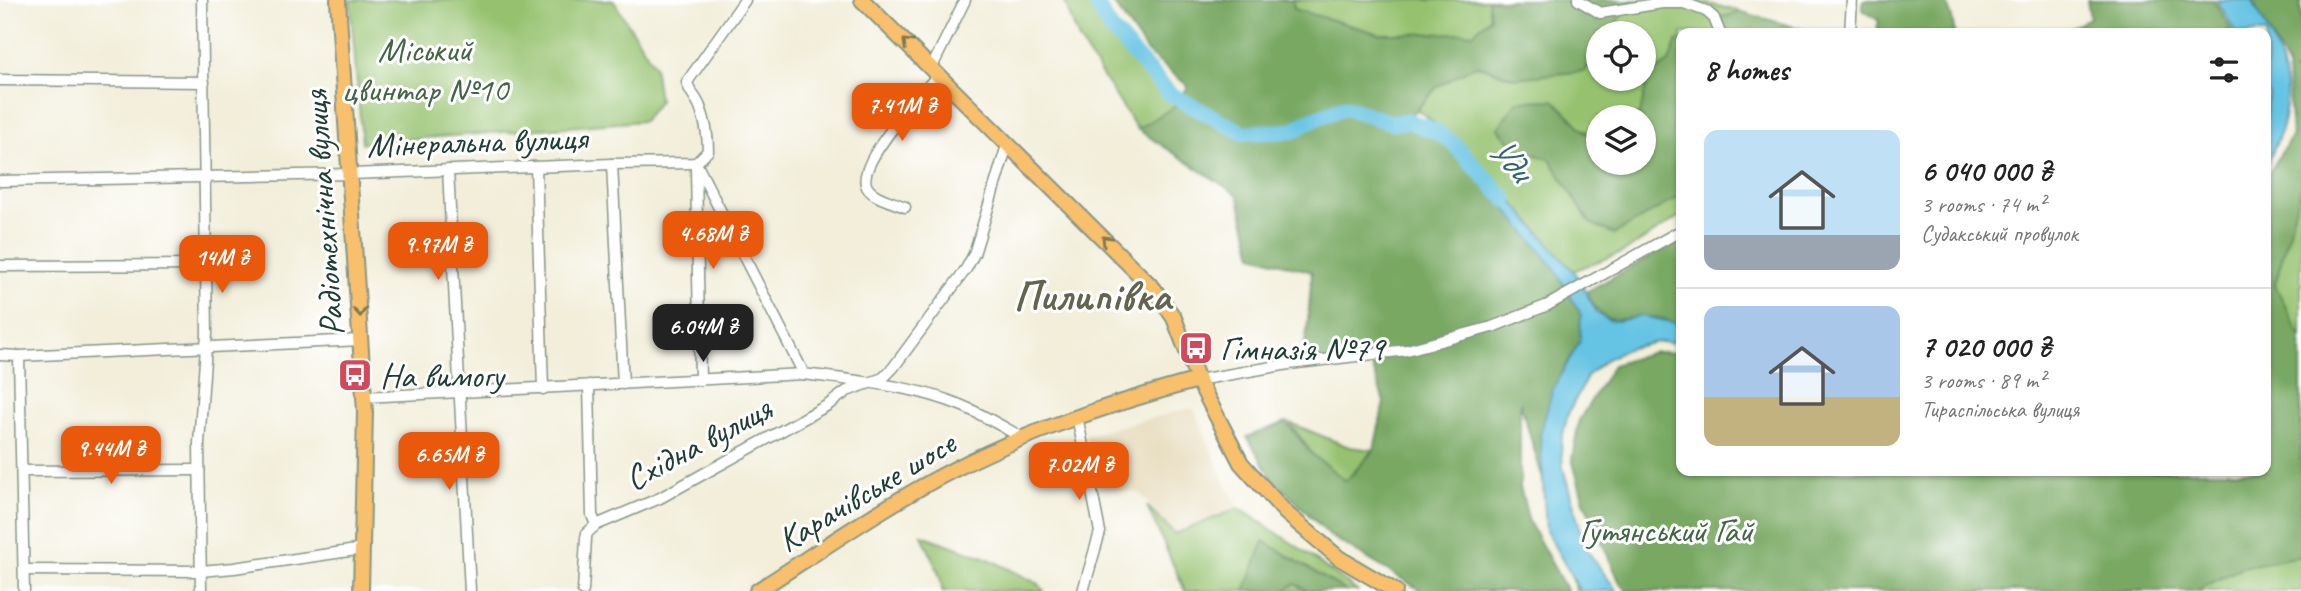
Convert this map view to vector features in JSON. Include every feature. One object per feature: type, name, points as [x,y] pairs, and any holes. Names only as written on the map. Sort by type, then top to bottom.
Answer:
[{"type":"main road","name":"Радіотехнічна вулиця","points":[[338,0],[362,340],[364,397],[361,591]]},
{"type":"main road","points":[[862,0],[1154,289],[1174,317],[1198,380],[1241,463],[1286,513],[1339,558],[1395,591]]},
{"type":"main road","name":"Карачівське шосе","points":[[757,591],[892,504],[953,470],[1077,416],[1123,400],[1198,380]]},
{"type":"street","points":[[201,591],[199,470],[206,265],[202,0]]},
{"type":"street","points":[[700,380],[696,163],[708,151],[708,132],[700,105],[687,82],[745,0]]},
{"type":"street","points":[[905,206],[871,192],[865,184],[865,173],[874,155],[935,71],[965,0]]},
{"type":"street","points":[[1578,0],[1600,13],[1662,2],[1684,3],[1706,11],[1714,18],[1718,28]]},
{"type":"street","points":[[1850,28],[1852,0]]},
{"type":"street","points":[[0,80],[204,82]]},
{"type":"street","name":"Східна вулиця","points":[[596,525],[660,498],[828,405],[847,391],[883,377],[893,368],[966,269],[974,254],[1008,142]]},
{"type":"street","points":[[696,163],[804,374]]},
{"type":"street","name":"Мінеральна вулиця","points":[[0,181],[696,163]]},
{"type":"street","points":[[612,164],[623,384]]},
{"type":"street","points":[[536,167],[543,389]]},
{"type":"street","points":[[448,170],[470,591]]},
{"type":"street","name":"Карачівське шосе","points":[[1198,380],[1289,364],[1408,350],[1492,327],[1548,304],[1676,233]]},
{"type":"street","points":[[0,266],[206,265]]},
{"type":"street","points":[[0,355],[362,340]]},
{"type":"street","points":[[19,356],[24,591]]},
{"type":"street","points":[[364,397],[804,374],[872,383],[938,397],[961,405],[1023,438]]},
{"type":"street","points":[[583,591],[586,538],[587,533],[596,525],[592,515],[589,385]]},
{"type":"street","points":[[1077,416],[1100,532],[1083,591]]},
{"type":"street","points":[[22,471],[199,470]]},
{"type":"street","points":[[24,570],[201,571],[363,549]]},
{"type":"shaded area","points":[[1194,409],[1226,485],[1239,508],[1174,535],[1140,493],[1101,489],[1086,435]]},
{"type":"green space","name":"Міський цвинтар №10","points":[[350,0],[613,0],[654,65],[659,101],[643,121],[362,143]]},
{"type":"green space","points":[[1064,0],[1088,0],[1100,19],[1179,104],[1137,129],[1079,40]]},
{"type":"green space","points":[[1111,0],[1293,0],[1294,9],[1380,34],[1473,33],[1490,18],[1488,0],[1631,0],[1618,21],[1586,21],[1585,71],[1515,78],[1476,65],[1437,87],[1401,127],[1437,138],[1467,161],[1554,267],[1581,315],[1580,341],[1553,389],[1540,437],[1589,591],[1576,591],[1520,402],[1520,487],[1529,522],[1567,591],[1422,591],[1330,536],[1273,479],[1247,437],[1286,422],[1313,455],[1346,481],[1374,450],[1384,402],[1372,366],[1301,363],[1307,331],[1312,272],[1253,255],[1238,195],[1137,129],[1179,104],[1188,86],[1148,53]]},
{"type":"green space","points":[[1280,0],[1498,0],[1481,33],[1396,41],[1286,12]]},
{"type":"green space","points":[[1629,0],[1693,0],[1742,12],[1736,28],[1676,28],[1676,56],[1659,88],[1647,105],[1586,105],[1586,131],[1556,116],[1550,149],[1590,187],[1676,182],[1676,219],[1625,251],[1573,271],[1463,150],[1467,147],[1411,105],[1429,85],[1476,65],[1510,77],[1586,52],[1586,91],[1656,91],[1656,21],[1616,21]]},
{"type":"green space","points":[[1863,0],[1945,0],[1954,28],[1877,28],[1879,21],[1863,10]]},
{"type":"green space","points":[[2087,0],[2214,0],[2230,28],[2072,28],[2090,18]]},
{"type":"green space","name":"Гутянський Гай","points":[[2252,0],[2301,0],[2301,75],[2292,70],[2301,78],[2301,186],[2275,285],[2301,338],[2301,556],[2242,567],[2196,591],[1627,591],[1619,581],[1584,502],[1572,459],[1579,420],[1613,365],[1653,352],[1676,353],[1676,476],[2271,476],[2271,170],[2292,135],[2287,65],[2271,35],[2271,28],[2267,28]]},
{"type":"green space","points":[[1742,12],[1798,28],[1721,28],[1721,17]]},
{"type":"green space","points":[[1676,44],[1676,198],[1614,234],[1590,223],[1550,159],[1517,149],[1498,128],[1517,101],[1554,100],[1586,132],[1586,175],[1656,175],[1656,105],[1642,105],[1645,91],[1656,91],[1656,71],[1669,62]]},
{"type":"green space","points":[[2301,186],[2301,402],[2271,291]]},
{"type":"green space","points":[[1676,242],[1676,323],[1653,317],[1612,320],[1606,318],[1586,292]]},
{"type":"green space","points":[[1290,423],[1349,447],[1374,450],[1346,481],[1313,455]]},
{"type":"green space","points":[[1147,506],[1175,534],[1239,508],[1357,591],[1185,591]]},
{"type":"green space","points":[[922,535],[989,559],[1039,584],[1044,591],[942,591],[938,571]]},
{"type":"green space","points":[[1264,541],[1346,591],[1308,591],[1295,584],[1284,591],[1245,591]]},
{"type":"green space","points":[[2301,556],[2301,591],[2196,591],[2242,567]]},
{"type":"water","points":[[2217,0],[2252,0],[2266,28],[2233,28]]},
{"type":"water","points":[[2271,37],[2285,82],[2286,100],[2277,142],[2271,155]]},
{"type":"water","points":[[1493,179],[1575,273],[1597,313],[1608,320],[1618,321],[1642,316],[1676,323],[1676,343],[1657,342],[1626,349],[1607,359],[1588,375],[1568,414],[1561,442],[1563,468],[1586,549],[1617,591],[1580,591],[1546,531],[1540,435],[1553,389],[1580,341],[1581,315],[1554,267],[1491,191]]},
{"type":"waterway","name":"Уди","points":[[1094,0],[1111,29],[1170,94],[1243,133],[1292,131],[1311,120],[1345,107],[1392,123],[1409,121],[1435,131],[1454,144],[1506,200]]},
{"type":"place","name":"Гімназія №79","points":[[1196,348]]},
{"type":"place","name":"На вимогу","points":[[355,375]]},
{"type":"district","name":"Пилипівка","points":[[1092,295]]}]
